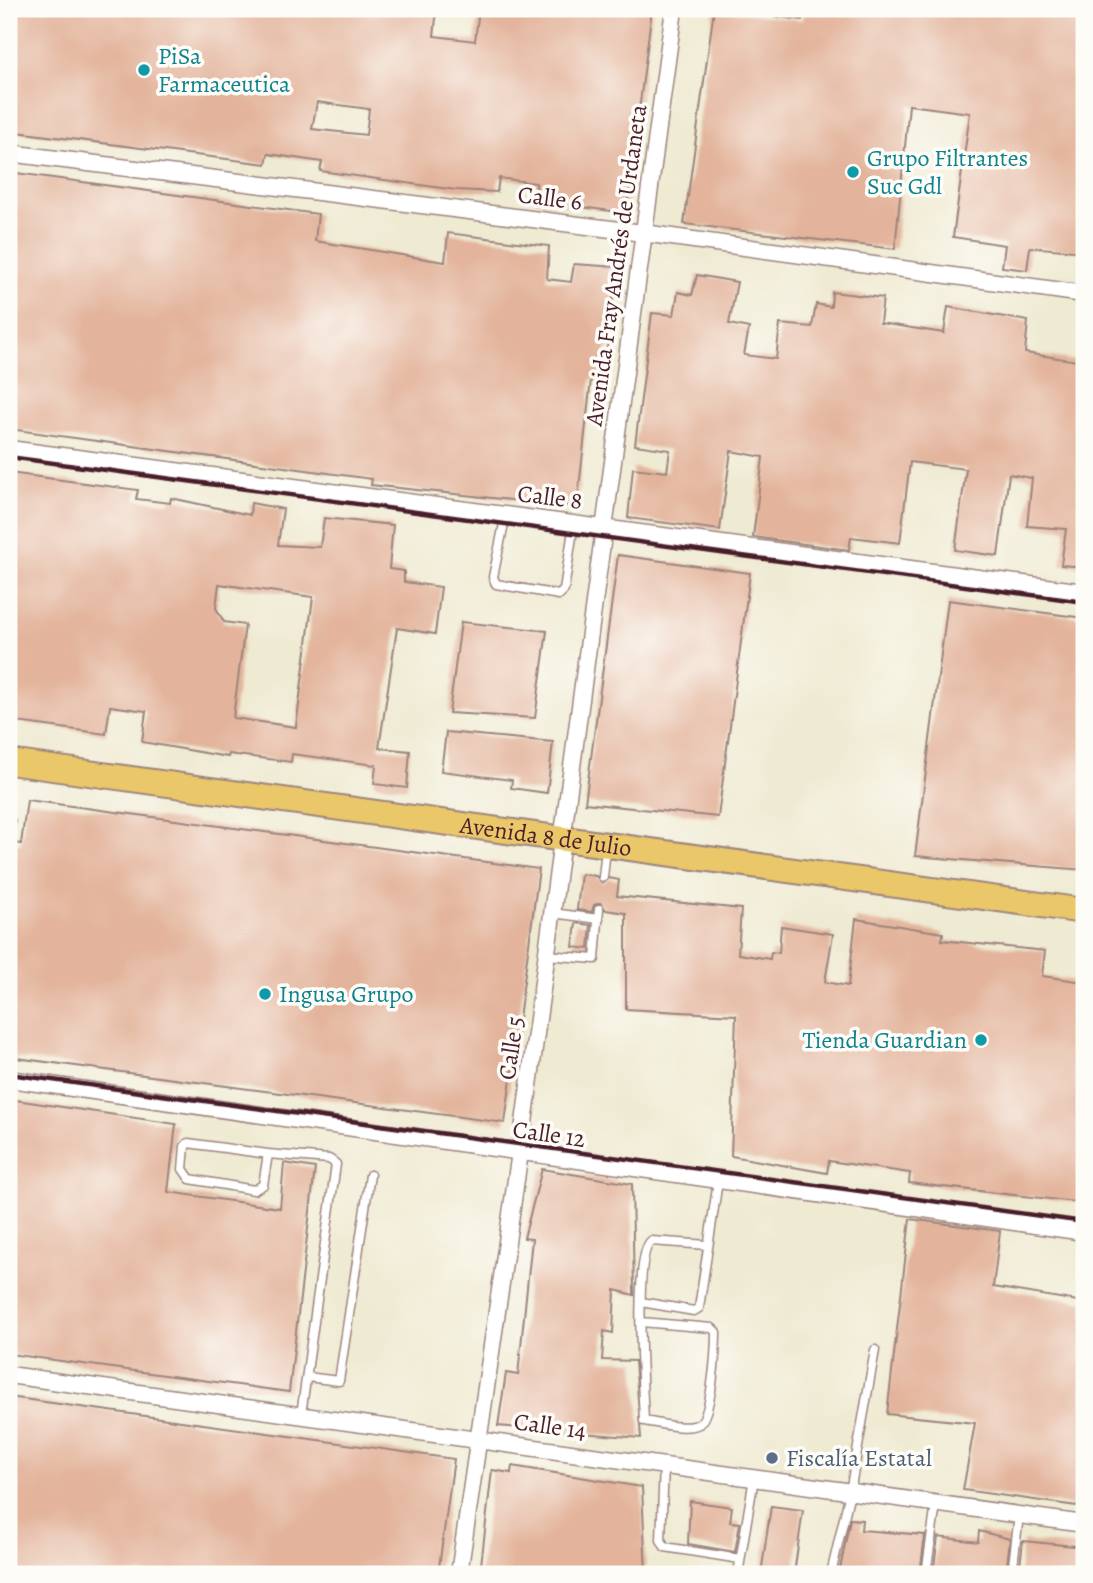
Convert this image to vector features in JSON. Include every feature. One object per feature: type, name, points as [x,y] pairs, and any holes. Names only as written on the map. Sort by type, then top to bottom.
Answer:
[{"type":"main road","name":"Avenida 8 de Julio","points":[[9,762],[1084,911]]},
{"type":"street","name":"Avenida Fray Andrés de Urdaneta","points":[[604,527],[674,9]]},
{"type":"street","name":"Calle 6","points":[[9,153],[643,233],[1084,294]]},
{"type":"street","name":"Calle 8","points":[[9,449],[1084,592]]},
{"type":"street","name":"Calle 5","points":[[459,1574],[520,1153],[604,527]]},
{"type":"street","name":"Calle 12","points":[[9,1079],[1084,1232]]},
{"type":"street","name":"Calle 14","points":[[9,1375],[1084,1524]]},
{"type":"lane","points":[[506,514],[493,577],[496,583],[559,595],[565,587],[574,523]]},
{"type":"lane","points":[[603,877],[607,844]]},
{"type":"lane","points":[[547,955],[594,960],[599,909]]},
{"type":"lane","points":[[552,913],[599,919]]},
{"type":"lane","points":[[268,1154],[263,1185],[254,1190],[190,1179],[183,1169],[185,1146],[188,1143],[329,1159],[336,1164],[301,1415]]},
{"type":"lane","points":[[307,1377],[339,1381],[370,1175]]},
{"type":"lane","points":[[641,1302],[697,1310],[718,1181]]},
{"type":"lane","points":[[641,1322],[712,1328],[716,1332],[707,1411],[699,1424],[691,1426],[644,1421],[641,1322],[640,1272],[648,1242],[708,1245]]},
{"type":"lane","points":[[831,1574],[850,1492],[875,1350]]},
{"type":"lane","points":[[664,1465],[661,1540],[665,1547],[740,1559]]},
{"type":"lane","points":[[737,1574],[754,1479]]},
{"type":"lane","points":[[926,1574],[936,1504]]},
{"type":"lane","points":[[1012,1574],[1019,1515]]},
{"type":"building","points":[[9,9],[437,9],[434,36],[475,41],[479,9],[652,9],[626,213],[536,201],[536,183],[499,178],[497,192],[456,190],[320,171],[322,162],[268,154],[266,164],[9,131]],"holes":[[[317,102],[369,109],[366,135],[312,129]]]},
{"type":"building","points":[[714,9],[802,20],[803,9],[1049,9],[1084,14],[1084,252],[1030,247],[1027,270],[1002,267],[1005,245],[953,237],[970,113],[909,105],[895,249],[684,224]]},
{"type":"building","points":[[9,172],[318,214],[315,241],[445,262],[448,233],[549,246],[547,279],[571,282],[574,264],[617,267],[603,381],[591,379],[577,507],[371,485],[372,479],[9,429]]},
{"type":"building","points":[[697,275],[737,282],[729,324],[749,328],[744,355],[776,359],[780,324],[812,327],[816,304],[831,307],[832,292],[883,298],[880,323],[944,333],[948,307],[1028,321],[1025,353],[1084,362],[1084,567],[1061,565],[1066,529],[1027,526],[1032,478],[1009,474],[998,556],[955,550],[966,469],[910,462],[900,543],[851,537],[849,550],[753,537],[763,457],[731,451],[720,530],[628,518],[633,468],[667,472],[670,450],[635,445],[652,313],[674,315],[678,292],[692,295]]},
{"type":"building","points":[[9,473],[138,490],[136,499],[170,503],[171,498],[250,515],[251,503],[283,509],[278,545],[320,547],[324,518],[393,525],[389,569],[404,571],[404,582],[441,587],[435,634],[397,628],[379,748],[410,751],[407,788],[374,784],[376,765],[292,754],[291,762],[229,754],[228,757],[142,742],[146,711],[110,706],[106,734],[9,721]],"holes":[[[219,584],[313,597],[296,727],[233,718],[245,625],[224,622],[216,608]]]},
{"type":"building","points":[[618,555],[750,573],[718,817],[585,803]]},
{"type":"building","points":[[948,600],[1084,618],[1084,870],[915,856]]},
{"type":"building","points":[[461,622],[547,631],[535,718],[449,713]]},
{"type":"building","points":[[446,732],[553,742],[547,793],[511,788],[512,780],[441,771]]},
{"type":"building","name":"Ingusa Grupo","points":[[27,800],[539,869],[505,1123],[9,1057],[9,842],[21,844]]},
{"type":"building","points":[[581,874],[596,876],[602,883],[609,878],[619,880],[617,896],[741,909],[738,954],[770,959],[771,952],[779,953],[781,926],[833,934],[825,982],[848,986],[856,919],[943,933],[942,940],[1045,951],[1042,976],[1084,982],[1084,1203],[909,1183],[910,1173],[829,1161],[827,1173],[731,1156],[736,1015],[626,1009],[626,913],[606,910],[600,903],[594,905],[592,912],[577,910]]},
{"type":"building","points":[[576,923],[591,925],[589,949],[573,947]]},
{"type":"building","points":[[9,1099],[176,1124],[168,1192],[280,1208],[284,1163],[315,1168],[289,1392],[9,1354]]},
{"type":"building","points":[[542,1169],[632,1184],[634,1295],[615,1290],[613,1333],[604,1331],[602,1360],[635,1361],[641,1438],[498,1426],[506,1373],[518,1375],[532,1239],[524,1238]]},
{"type":"building","points":[[910,1219],[1000,1231],[993,1287],[1084,1302],[1084,1507],[963,1490],[975,1423],[887,1414]]},
{"type":"building","points":[[9,1397],[454,1459],[438,1574],[9,1574]]},
{"type":"building","points":[[512,1466],[642,1487],[646,1574],[480,1574],[492,1470],[511,1473]]},
{"type":"building","points":[[690,1501],[732,1507],[730,1522],[740,1523],[735,1552],[688,1544]]},
{"type":"building","points":[[771,1506],[803,1510],[794,1574],[761,1574]]},
{"type":"building","points":[[850,1519],[862,1520],[861,1530],[925,1535],[920,1574],[839,1574]]},
{"type":"building","points":[[979,1531],[1010,1539],[1006,1574],[933,1574],[938,1537],[978,1542]]},
{"type":"building","points":[[1023,1541],[1084,1547],[1084,1574],[1019,1574]]},
{"type":"railway","points":[[9,457],[1084,602]]},
{"type":"railway","points":[[9,1074],[1084,1222]]},
{"type":"place","name":"PiSa Farmaceutica","points":[[144,70]]},
{"type":"place","name":"Grupo Filtrantes Suc Gdl","points":[[853,172]]},
{"type":"place","name":"Ingusa Grupo","points":[[265,994]]},
{"type":"place","name":"Tienda Guardian","points":[[981,1040]]},
{"type":"place","name":"Fiscalía Estatal","points":[[772,1458]]}]
